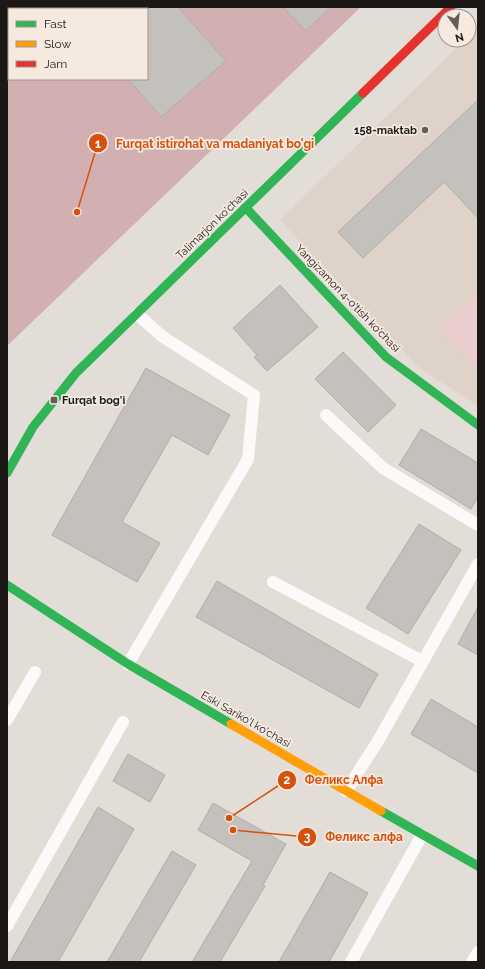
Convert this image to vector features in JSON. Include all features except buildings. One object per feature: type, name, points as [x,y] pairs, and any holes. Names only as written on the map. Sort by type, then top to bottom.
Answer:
[{"type":"street","name":"Talimarjon ko'chasi","points":[[7,473],[34,427],[76,373],[451,7]]},
{"type":"street","name":"Yangizamon 4-o'tish ko'chasi","points":[[246,208],[386,357],[478,425]]},
{"type":"street","name":"Eski Sariko'l ko'chasi","points":[[7,585],[128,664],[478,866]]},
{"type":"lane","points":[[128,664],[248,459],[254,395],[163,337],[137,314]]},
{"type":"lane","points":[[326,415],[383,468],[478,525]]},
{"type":"lane","points":[[346,791],[378,740],[478,564]]},
{"type":"lane","points":[[273,582],[422,661]]},
{"type":"lane","points":[[7,720],[35,672]]},
{"type":"lane","points":[[7,926],[123,722]]},
{"type":"lane","points":[[351,962],[422,835]]},
{"type":"lane","points":[[472,962],[478,952]]},
{"type":"shaded area","points":[[7,7],[361,7],[7,346]]},
{"type":"shaded area","name":"158-maktab","points":[[478,27],[478,406],[418,367],[280,220],[457,48],[477,48]]},
{"type":"shaded area","points":[[477,294],[478,295],[478,369],[440,329]]},
{"type":"traffic: fast","points":[[7,473],[33,427],[76,373],[363,93]]},
{"type":"traffic: fast","points":[[246,208],[386,357],[478,425]]},
{"type":"traffic: fast","points":[[7,585],[128,664],[231,724]]},
{"type":"traffic: fast","points":[[381,811],[478,866]]},
{"type":"traffic: slow","points":[[231,724],[381,811]]},
{"type":"traffic: jam","points":[[363,93],[451,7]]},
{"type":"place","name":"158-maktab","points":[[425,130]]},
{"type":"place","name":"Furqat istirohat va madaniyat bo'gi","points":[[77,212]]},
{"type":"place","name":"Furqat bog'i","points":[[54,400]]},
{"type":"place","name":"Феликс Алфа","points":[[229,818]]},
{"type":"place","name":"Феликс алфа","points":[[233,830]]}]
